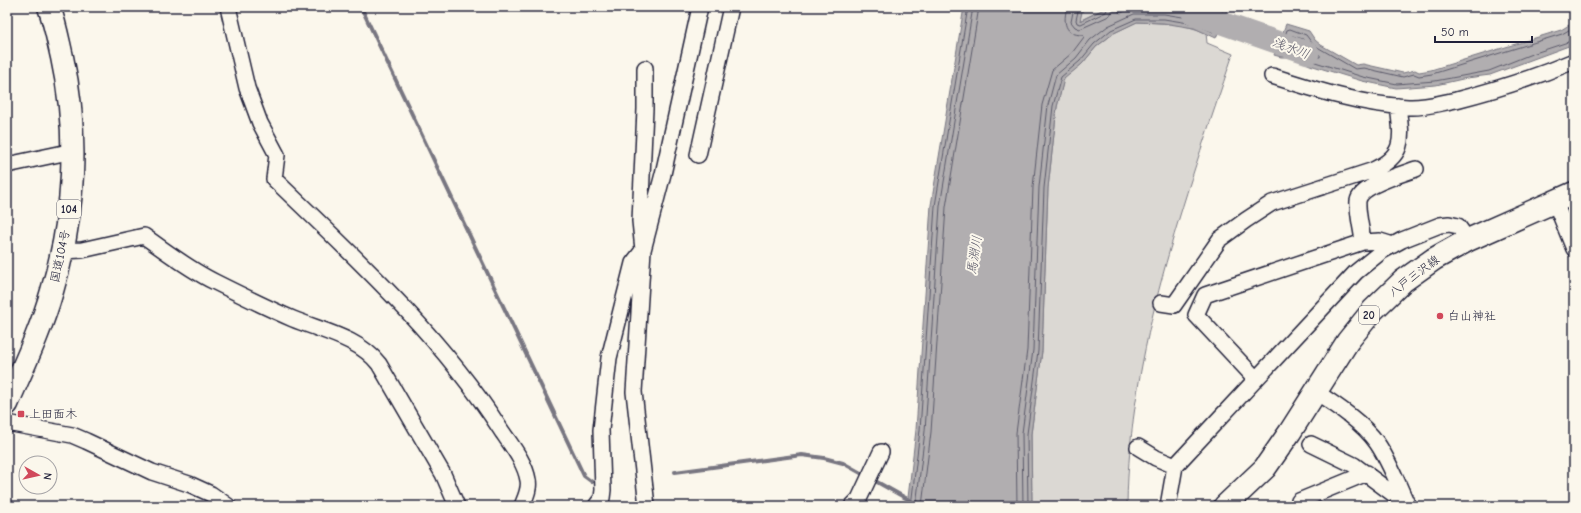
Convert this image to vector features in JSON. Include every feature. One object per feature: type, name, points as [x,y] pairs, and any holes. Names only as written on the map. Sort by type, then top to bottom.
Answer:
[{"type":"main road","name":"国道104号","points":[[7,404],[40,326],[52,291],[62,251],[70,202],[73,151],[69,88],[54,20],[49,7]]},
{"type":"main road","name":"八戸三沢線","points":[[1225,506],[1265,468],[1348,341],[1373,310],[1403,281],[1434,259],[1468,240],[1564,197]]},
{"type":"street","points":[[228,7],[247,88],[260,124],[277,155],[274,179],[413,317],[487,408],[525,469],[529,482],[527,494],[522,506]]},
{"type":"street","points":[[596,506],[602,498],[603,490],[600,430],[609,358],[633,263],[643,250],[663,174],[700,7]]},
{"type":"street","points":[[698,155],[731,7]]},
{"type":"street","points":[[1272,76],[1378,104],[1409,107],[1428,106],[1485,93],[1550,71],[1574,61]]},
{"type":"street","points":[[645,68],[645,109],[640,221],[643,250],[634,392],[647,506]]},
{"type":"street","points":[[1161,303],[1174,305],[1220,239],[1272,203],[1371,171],[1385,165],[1395,155],[1399,146],[1401,133],[1398,106]]},
{"type":"street","points":[[7,165],[73,151]]},
{"type":"street","points":[[1363,242],[1358,202],[1360,195],[1370,187],[1416,169]]},
{"type":"street","points":[[1564,197],[1574,249]]},
{"type":"street","points":[[1168,506],[1175,466],[1356,272],[1382,251],[1440,225],[1449,224],[1458,226],[1468,240]]},
{"type":"street","points":[[62,251],[82,250],[144,236],[198,273],[215,282],[292,319],[349,341],[364,349],[373,356],[379,364],[443,474],[457,506]]},
{"type":"street","points":[[1256,379],[1196,315],[1205,296],[1363,242],[1380,241],[1393,245]]},
{"type":"street","points":[[1316,392],[1348,413],[1376,442],[1389,463],[1407,505]]},
{"type":"street","points":[[7,424],[72,435],[152,472],[189,484],[211,494],[228,506]]},
{"type":"street","points":[[1311,444],[1337,455],[1367,473],[1407,505]]},
{"type":"street","points":[[1138,447],[1156,458],[1175,466]]},
{"type":"street","points":[[852,506],[859,499],[881,452]]},
{"type":"street","points":[[1299,501],[1367,473]]},
{"type":"shaded area","points":[[1083,7],[1108,7],[1079,21]]},
{"type":"shaded area","points":[[1137,22],[1172,24],[1190,27],[1206,33],[1207,43],[1233,54],[1178,220],[1148,333],[1130,448],[1127,506],[1032,506],[1031,434],[1042,351],[1048,188],[1057,107],[1064,78],[1082,64],[1096,47],[1114,33]]},
{"type":"water","name":"馬淵川","points":[[964,7],[1083,7],[1080,21],[1108,7],[1228,7],[1216,38],[1194,28],[1163,23],[1137,22],[1114,33],[1096,47],[1082,64],[1064,79],[1057,107],[1048,188],[1042,351],[1031,434],[1032,506],[907,506],[916,430],[931,205]]},
{"type":"water","points":[[1574,22],[1574,44],[1490,75],[1467,78],[1436,85],[1396,88],[1362,81],[1310,65],[1292,57],[1281,57],[1274,55],[1286,24],[1309,31],[1315,40],[1321,45],[1356,65],[1363,64],[1403,73],[1415,70],[1419,72],[1431,70],[1561,30]]},
{"type":"waterway","points":[[361,7],[584,476],[592,482]]},
{"type":"waterway","name":"浅水川","points":[[1193,13],[1308,53]]},
{"type":"waterway","points":[[675,472],[802,455],[824,458],[843,463],[911,501]]},
{"type":"place","name":"白山神社","points":[[1440,316]]},
{"type":"place","name":"上田面木","points":[[21,414]]}]
